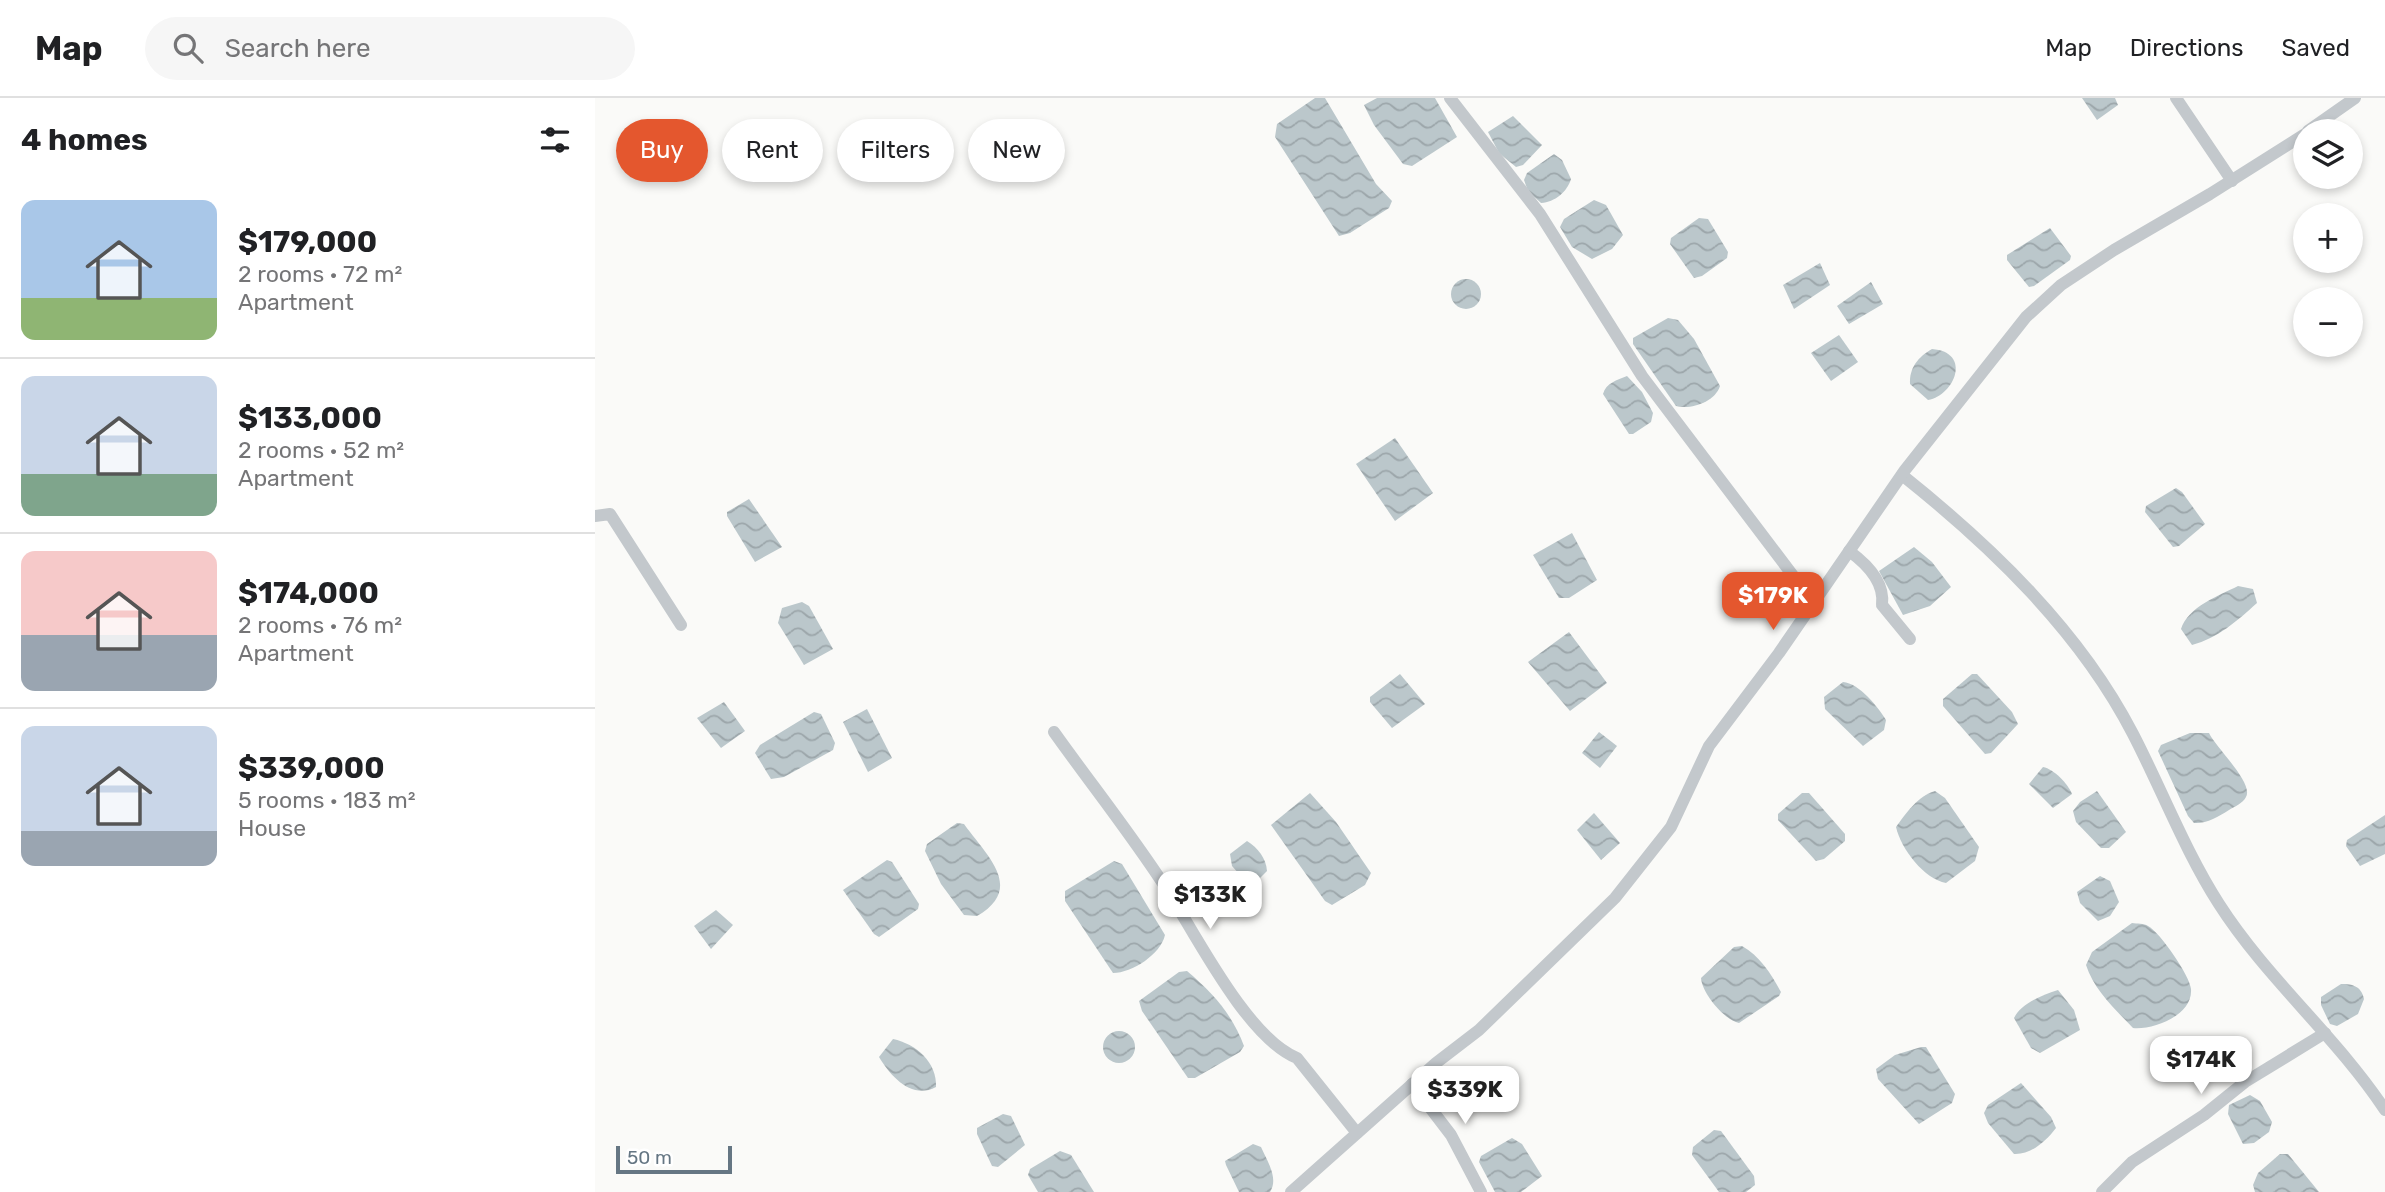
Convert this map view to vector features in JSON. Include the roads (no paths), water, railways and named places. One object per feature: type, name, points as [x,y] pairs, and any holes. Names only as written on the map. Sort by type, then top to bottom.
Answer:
[{"type":"street","points":[[1450,98],[1540,214],[1642,376],[1813,602]]},
{"type":"street","points":[[2176,98],[2232,181]]},
{"type":"street","points":[[2325,119],[2355,98]]},
{"type":"street","points":[[1291,1192],[1412,1084],[1479,1030],[1615,898],[1671,827],[1709,746],[1902,475],[2018,326],[2061,285],[2293,141]]},
{"type":"street","points":[[1902,475],[1993,554],[2047,611],[2087,661],[2133,734],[2219,905],[2262,963],[2360,1072],[2385,1111]]},
{"type":"street","points":[[595,516],[610,514],[681,625]]},
{"type":"street","points":[[1849,551],[1880,584],[1884,593],[1882,605],[1910,639]]},
{"type":"street","points":[[1054,732],[1166,888],[1199,944],[1264,1036],[1285,1054],[1297,1058],[1357,1133]]},
{"type":"street","points":[[2102,1192],[2132,1162],[2204,1115],[2245,1082],[2325,1033]]},
{"type":"street","points":[[1412,1084],[1451,1135],[1481,1192]]},
{"type":"water","points":[[1315,98],[1325,98],[1376,184],[1392,201],[1389,208],[1350,233],[1339,236],[1275,137],[1277,124]]},
{"type":"water","points":[[1377,98],[1435,98],[1457,137],[1412,166],[1403,164],[1374,125],[1364,105]]},
{"type":"water","points":[[2082,98],[2115,98],[2118,105],[2097,120]]},
{"type":"water","points":[[1513,116],[1542,145],[1523,165],[1516,167],[1499,153],[1488,132]]},
{"type":"water","points":[[1554,154],[1562,160],[1571,179],[1560,195],[1541,203],[1528,191],[1524,180],[1527,173]]},
{"type":"water","points":[[1594,200],[1606,205],[1623,235],[1612,249],[1592,259],[1572,247],[1560,227],[1564,219]]},
{"type":"water","points":[[1699,218],[1708,219],[1728,252],[1727,258],[1702,276],[1694,278],[1670,244],[1671,238]]},
{"type":"water","points":[[2050,228],[2071,256],[2070,260],[2029,287],[2007,260],[2007,255]]},
{"type":"water","points":[[1820,263],[1830,285],[1794,309],[1783,285]]},
{"type":"water","points":[[1466,279],[1477,283],[1481,294],[1477,305],[1466,309],[1455,305],[1451,294],[1455,283]]},
{"type":"water","points":[[1871,282],[1883,304],[1849,324],[1837,306]]},
{"type":"water","points":[[1668,318],[1678,320],[1694,339],[1720,386],[1713,396],[1702,404],[1676,406],[1633,344],[1633,338]]},
{"type":"water","points":[[1839,335],[1858,362],[1831,381],[1811,353]]},
{"type":"water","points":[[1932,349],[1944,352],[1952,358],[1955,374],[1946,390],[1928,400],[1910,384],[1910,378],[1915,363]]},
{"type":"water","points":[[1627,376],[1642,392],[1653,413],[1651,422],[1633,434],[1629,434],[1603,394],[1609,385]]},
{"type":"water","points":[[1395,438],[1433,493],[1395,521],[1356,464]]},
{"type":"water","points":[[2176,488],[2182,492],[2205,524],[2179,546],[2173,547],[2145,512],[2146,506]]},
{"type":"water","points":[[749,499],[782,547],[755,562],[727,516],[727,512]]},
{"type":"water","points":[[1572,533],[1597,580],[1569,598],[1559,598],[1533,555]]},
{"type":"water","points":[[1914,547],[1932,562],[1951,587],[1930,606],[1903,615],[1879,571]]},
{"type":"water","points":[[2238,586],[2253,589],[2257,603],[2219,633],[2192,645],[2181,629],[2190,614]]},
{"type":"water","points":[[802,602],[809,606],[833,649],[804,665],[778,623],[782,608]]},
{"type":"water","points":[[1569,632],[1607,683],[1570,711],[1528,662]]},
{"type":"water","points":[[1400,674],[1425,704],[1392,728],[1370,702],[1370,697]]},
{"type":"water","points":[[1972,674],[1977,674],[2012,712],[2018,724],[1991,753],[1985,754],[1943,706],[1943,699]]},
{"type":"water","points":[[1843,682],[1862,691],[1886,720],[1884,730],[1863,746],[1825,709],[1824,697]]},
{"type":"water","points":[[724,702],[745,731],[721,748],[697,718]]},
{"type":"water","points":[[867,709],[892,758],[868,772],[843,722]]},
{"type":"water","points":[[814,712],[821,714],[835,743],[833,750],[784,777],[771,779],[755,753],[760,745]]},
{"type":"water","points":[[1599,732],[1617,746],[1600,768],[1582,753]]},
{"type":"water","points":[[2190,733],[2209,733],[2240,775],[2247,791],[2246,797],[2238,805],[2212,820],[2198,823],[2194,823],[2188,816],[2158,751],[2161,745]]},
{"type":"water","points":[[2043,767],[2060,778],[2072,794],[2053,808],[2029,784]]},
{"type":"water","points":[[1935,791],[1945,798],[1979,847],[1975,861],[1946,883],[1930,876],[1915,862],[1896,827],[1918,801]]},
{"type":"water","points":[[2097,791],[2126,832],[2109,848],[2101,848],[2076,822],[2073,811],[2080,802]]},
{"type":"water","points":[[1310,793],[1336,822],[1371,873],[1365,885],[1332,905],[1325,901],[1271,825]]},
{"type":"water","points":[[1802,793],[1809,793],[1845,834],[1845,841],[1824,859],[1816,861],[1778,820],[1778,814]]},
{"type":"water","points":[[1594,813],[1620,843],[1601,860],[1577,830]]},
{"type":"water","points":[[2385,815],[2385,854],[2360,866],[2346,846],[2347,840]]},
{"type":"water","points":[[957,823],[964,824],[991,860],[1000,883],[998,894],[991,905],[977,916],[964,915],[941,884],[925,851],[927,844]]},
{"type":"water","points":[[1247,841],[1261,854],[1267,871],[1256,882],[1247,883],[1232,866],[1230,854]]},
{"type":"water","points":[[887,860],[892,862],[919,904],[918,909],[879,937],[874,934],[843,890]]},
{"type":"water","points":[[1114,861],[1122,864],[1165,935],[1158,949],[1145,961],[1129,970],[1113,973],[1065,901],[1065,891]]},
{"type":"water","points":[[2100,876],[2110,881],[2119,902],[2110,916],[2098,921],[2080,903],[2077,892]]},
{"type":"water","points":[[716,910],[733,925],[711,949],[694,926]]},
{"type":"water","points":[[2132,923],[2146,925],[2160,937],[2180,965],[2191,989],[2186,1006],[2179,1013],[2171,1019],[2142,1028],[2133,1028],[2112,1006],[2094,983],[2086,965],[2092,952]]},
{"type":"water","points":[[1742,946],[1760,960],[1781,992],[1739,1023],[1727,1017],[1715,1005],[1705,991],[1701,978],[1734,947]]},
{"type":"water","points":[[1187,971],[1221,1005],[1244,1046],[1240,1052],[1195,1078],[1188,1078],[1142,1011],[1139,1001],[1179,972]]},
{"type":"water","points":[[2341,984],[2356,987],[2364,999],[2358,1014],[2337,1026],[2330,1024],[2321,1005],[2321,997]]},
{"type":"water","points":[[2058,990],[2074,1010],[2080,1030],[2040,1053],[2031,1048],[2014,1018],[2027,1004]]},
{"type":"water","points":[[1119,1031],[1130,1036],[1135,1047],[1130,1058],[1119,1063],[1108,1058],[1103,1047],[1108,1036]]},
{"type":"water","points":[[893,1039],[910,1045],[929,1062],[936,1087],[919,1091],[896,1079],[879,1057]]},
{"type":"water","points":[[1926,1047],[1955,1094],[1952,1103],[1919,1124],[1878,1079],[1876,1069],[1895,1055]]},
{"type":"water","points":[[2021,1083],[2051,1117],[2056,1128],[2038,1146],[2014,1154],[1988,1123],[1984,1113],[1988,1105]]},
{"type":"water","points":[[2250,1095],[2260,1101],[2272,1122],[2269,1132],[2254,1143],[2243,1144],[2228,1114],[2229,1105]]},
{"type":"water","points":[[1003,1114],[1011,1116],[1025,1145],[998,1167],[992,1166],[977,1134],[977,1128]]},
{"type":"water","points":[[1714,1130],[1721,1131],[1754,1176],[1755,1185],[1746,1192],[1719,1192],[1692,1155],[1693,1147]]},
{"type":"water","points":[[1512,1138],[1522,1144],[1542,1176],[1521,1192],[1495,1192],[1479,1162],[1481,1156]]},
{"type":"water","points":[[1253,1144],[1261,1147],[1271,1170],[1273,1181],[1270,1192],[1239,1192],[1226,1165],[1225,1161]]},
{"type":"water","points":[[1060,1151],[1071,1155],[1094,1192],[1038,1192],[1028,1175],[1030,1169]]},
{"type":"water","points":[[2280,1154],[2288,1154],[2319,1192],[2255,1192],[2253,1185],[2258,1173]]}]
